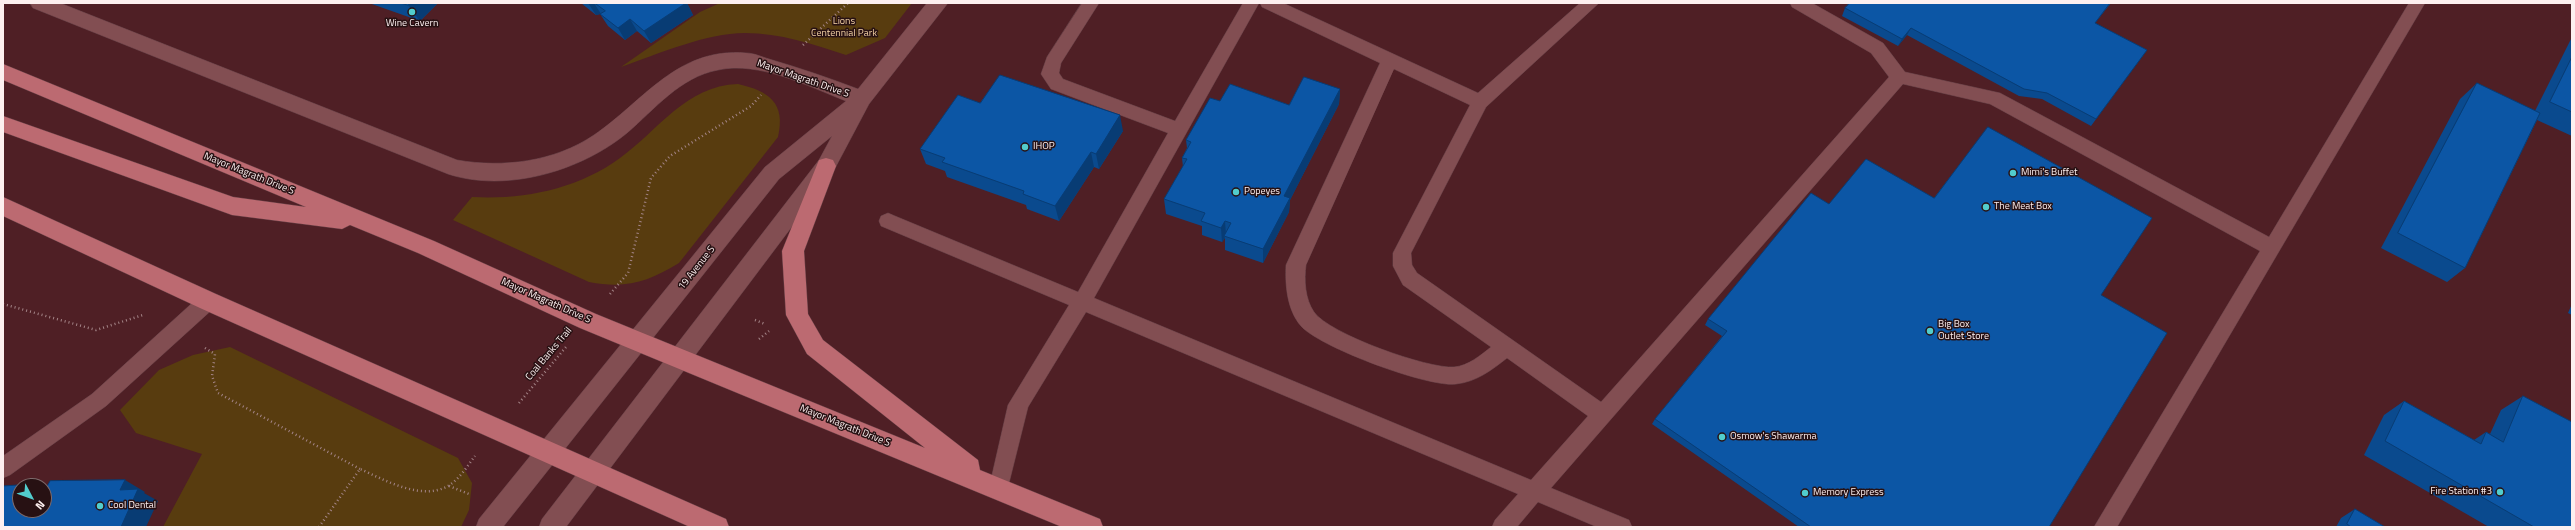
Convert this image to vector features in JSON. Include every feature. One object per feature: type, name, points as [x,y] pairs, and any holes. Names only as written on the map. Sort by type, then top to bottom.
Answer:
[{"type":"main road","name":"Mayor Magrath Drive S","points":[[3,72],[371,224],[588,321],[1091,527]]},
{"type":"main road","points":[[3,124],[232,206],[371,224]]},
{"type":"main road","points":[[826,166],[793,251],[796,315],[816,347],[995,487]]},
{"type":"main road","points":[[3,206],[208,302],[717,527]]},
{"type":"street","name":"Mayor Magrath Drive S","points":[[40,3],[455,168],[491,172],[536,167],[567,158],[600,142],[624,123],[660,88],[690,70],[716,62],[745,60],[782,70],[862,99]]},
{"type":"street","name":"19 Avenue S","points":[[551,527],[681,359],[826,166],[862,99],[938,3]]},
{"type":"street","name":"19 Avenue S","points":[[488,527],[639,342],[772,173],[862,99]]},
{"type":"lane","points":[[1091,3],[1053,62],[1050,74],[1057,84],[1179,130]]},
{"type":"lane","points":[[995,487],[1018,405],[1082,302],[1251,3]]},
{"type":"lane","points":[[1268,3],[1480,102]]},
{"type":"lane","points":[[1591,3],[1480,102],[1402,253],[1403,266],[1410,280],[1602,414]]},
{"type":"lane","points":[[1798,3],[1877,48],[1899,77],[1994,98],[2272,248]]},
{"type":"lane","points":[[2105,527],[2417,3]]},
{"type":"lane","points":[[1390,60],[1296,265],[1294,280],[1300,302],[1309,320],[1324,333],[1430,374],[1454,376],[1475,370],[1507,347]]},
{"type":"lane","points":[[1503,527],[1899,77]]},
{"type":"lane","points":[[888,221],[1621,527]]},
{"type":"lane","points":[[3,468],[99,400],[208,302]]},
{"type":"path","points":[[801,47],[848,3]]},
{"type":"path","name":"Coal Banks Trail","points":[[215,354],[212,376],[218,393],[360,469],[398,485],[425,491],[449,486],[628,273],[651,178],[670,156],[751,106],[763,92]]},
{"type":"path","points":[[3,304],[96,330],[145,314]]},
{"type":"path","points":[[319,527],[360,469]]},
{"type":"green space","name":"Lions Centennial Park","points":[[720,3],[912,3],[885,38],[846,55],[809,43],[784,37],[758,33],[745,33],[714,36],[698,40],[621,67],[700,12]]},
{"type":"green space","points":[[738,84],[758,90],[773,100],[779,115],[780,125],[778,137],[679,263],[668,270],[647,279],[626,284],[614,285],[589,282],[453,220],[472,197],[511,197],[530,194],[568,185],[586,178],[604,169],[620,158],[674,111],[688,101],[703,92],[719,87]]},
{"type":"green space","points":[[230,347],[458,458],[472,483],[469,510],[461,527],[163,527],[202,454],[136,433],[120,410],[159,370],[193,355]]},
{"type":"building","points":[[595,3],[686,3],[644,31],[630,19],[618,28],[600,14],[605,11]]},
{"type":"building","points":[[1850,3],[2110,3],[2095,23],[2147,50],[2096,119],[2047,93],[2024,89],[1911,28],[1902,39],[1845,8]]},
{"type":"building","points":[[2572,57],[2572,112],[2550,102]]},
{"type":"building","name":"IHOP","points":[[1000,75],[1120,115],[1096,154],[1091,152],[1055,206],[1023,194],[1024,191],[942,162],[945,158],[920,149],[958,95],[980,103]]},
{"type":"building","name":"Popeyes","points":[[1304,77],[1340,89],[1284,196],[1290,198],[1263,249],[1224,236],[1231,223],[1225,221],[1221,228],[1201,221],[1205,213],[1164,199],[1187,159],[1182,158],[1191,142],[1186,140],[1210,98],[1220,101],[1230,84],[1289,105]]},
{"type":"building","points":[[2477,83],[2540,113],[2465,268],[2398,233]]},
{"type":"building","name":"Big Box Outlet Store","points":[[1988,127],[2152,218],[2101,295],[2167,333],[2049,527],[1811,527],[1655,419],[1727,331],[1708,319],[1811,193],[1829,204],[1866,159],[1934,198]]},
{"type":"building","name":"Fire Station #3","points":[[2523,396],[2572,422],[2572,527],[2534,527],[2385,441],[2404,401],[2481,444],[2486,432],[2503,442]]},
{"type":"building","name":"Cool Dental","points":[[125,480],[120,490],[138,489],[121,527],[3,527],[3,486],[12,485],[12,518],[52,518],[52,481]]},
{"type":"building","points":[[2355,509],[2385,527],[2351,527],[2347,524]]},
{"type":"place","name":"Wine Cavern","points":[[412,12]]},
{"type":"place","name":"IHOP","points":[[1025,147]]},
{"type":"place","name":"Mimi's Buffet","points":[[2013,173]]},
{"type":"place","name":"Popeyes","points":[[1236,192]]},
{"type":"place","name":"The Meat Box","points":[[1986,207]]},
{"type":"place","name":"Big Box Outlet Store","points":[[1930,331]]},
{"type":"place","name":"Osmow's Shawarma","points":[[1722,437]]},
{"type":"place","name":"Fire Station #3","points":[[2500,492]]},
{"type":"place","name":"Memory Express","points":[[1805,493]]},
{"type":"place","name":"Cool Dental","points":[[100,506]]}]
